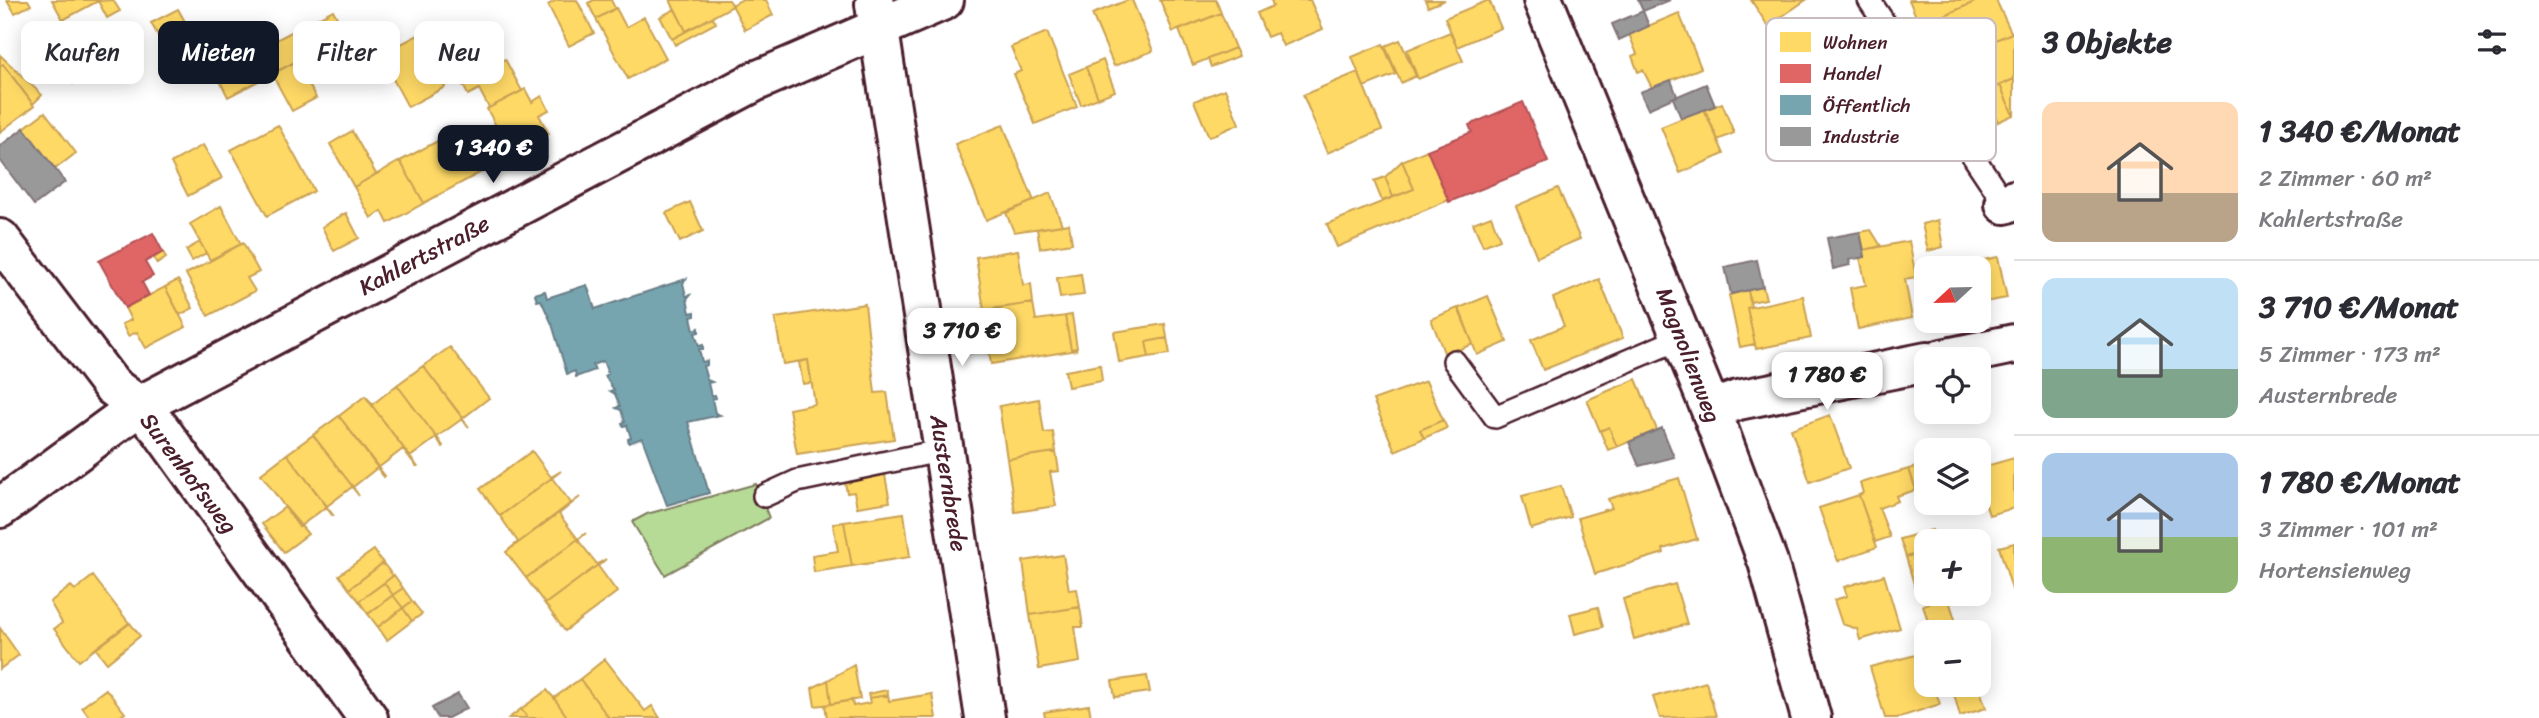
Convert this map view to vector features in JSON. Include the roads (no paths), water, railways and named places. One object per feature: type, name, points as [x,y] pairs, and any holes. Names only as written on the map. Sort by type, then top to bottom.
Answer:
[{"type":"street","name":"Kahlertstraße","points":[[0,509],[139,406],[756,80],[876,13],[944,0]]},
{"type":"street","name":"Magnolienweg","points":[[1543,0],[1712,410],[1768,562],[1811,718]]},
{"type":"street","name":"Austernbrede","points":[[876,13],[985,718]]},
{"type":"street","name":"Surenhofsweg","points":[[0,239],[112,386],[139,406],[160,429],[368,718]]},
{"type":"street","points":[[1991,349],[2014,344]]},
{"type":"street","points":[[1712,410],[1738,400],[1914,365]]},
{"type":"lane","points":[[1869,0],[1882,18]]},
{"type":"lane","points":[[1981,161],[2010,202]]},
{"type":"lane","points":[[1454,360],[1495,417],[1684,337]]},
{"type":"lane","points":[[764,496],[797,481],[944,450]]}]
